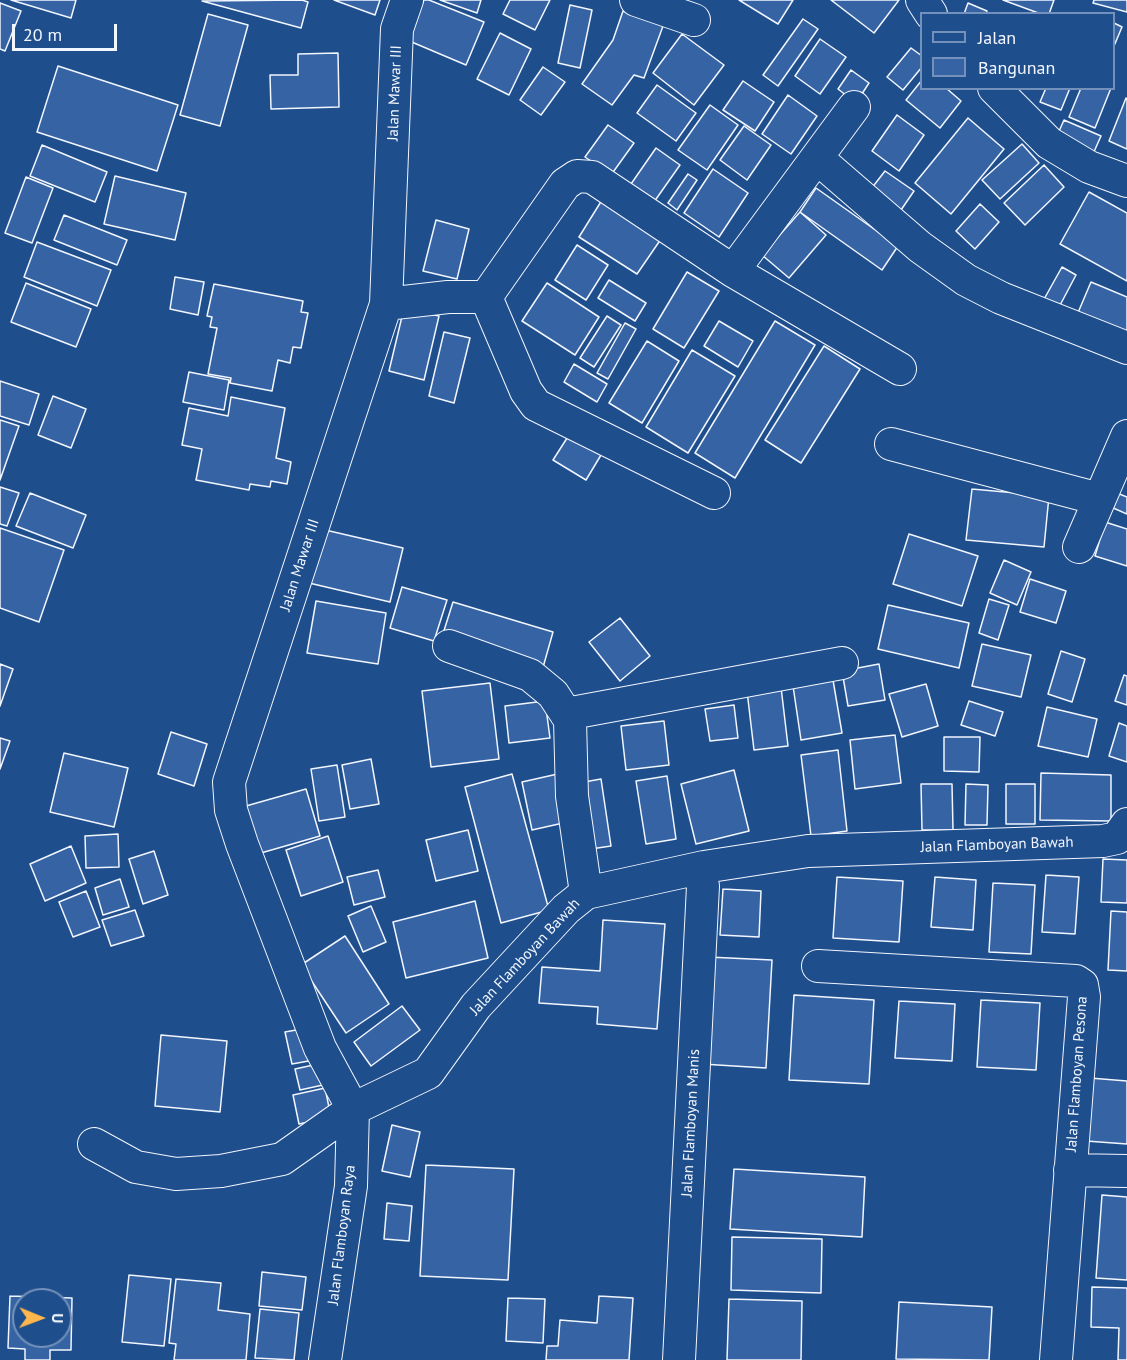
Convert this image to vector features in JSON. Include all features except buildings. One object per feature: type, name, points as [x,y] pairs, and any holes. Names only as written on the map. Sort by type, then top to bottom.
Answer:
[{"type":"street","name":"Jalan Mawar III","points":[[353,1109],[320,1048],[242,844],[231,810],[229,782],[386,304],[397,28],[407,0]]},
{"type":"street","points":[[636,0],[694,20]]},
{"type":"street","points":[[996,90],[1049,143],[1089,167],[1127,181]]},
{"type":"street","points":[[733,271],[854,107]]},
{"type":"street","points":[[817,158],[920,247],[966,280],[1001,298],[1127,348]]},
{"type":"street","points":[[486,297],[565,184],[577,176],[592,177],[733,271],[900,369]]},
{"type":"street","points":[[386,304],[448,297],[486,297]]},
{"type":"street","points":[[486,297],[525,391],[536,405],[714,493]]},
{"type":"street","points":[[1079,547],[1127,436]]},
{"type":"street","points":[[891,444],[1099,499]]},
{"type":"street","points":[[449,646],[530,675],[553,694],[570,720],[572,796],[586,893]]},
{"type":"street","points":[[566,714],[842,663]]},
{"type":"street","name":"Jalan Flamboyan Bawah","points":[[94,1144],[136,1167],[176,1174],[221,1171],[282,1159],[353,1109],[428,1073],[476,1006],[566,909],[586,893],[704,867],[808,850],[1091,842],[1124,835]]},
{"type":"street","name":"Jalan Flamboyan Manis","points":[[679,1360],[703,886]]},
{"type":"street","name":"Jalan Flamboyan Pesona","points":[[818,966],[1076,981],[1082,986],[1084,997],[1056,1360]]},
{"type":"street","name":"Jalan Flamboyan Raya","points":[[325,1360],[351,1186],[353,1109]]},
{"type":"street","name":"Jalan Flamboyan Pesona","points":[[1070,1170],[1127,1171]]}]
